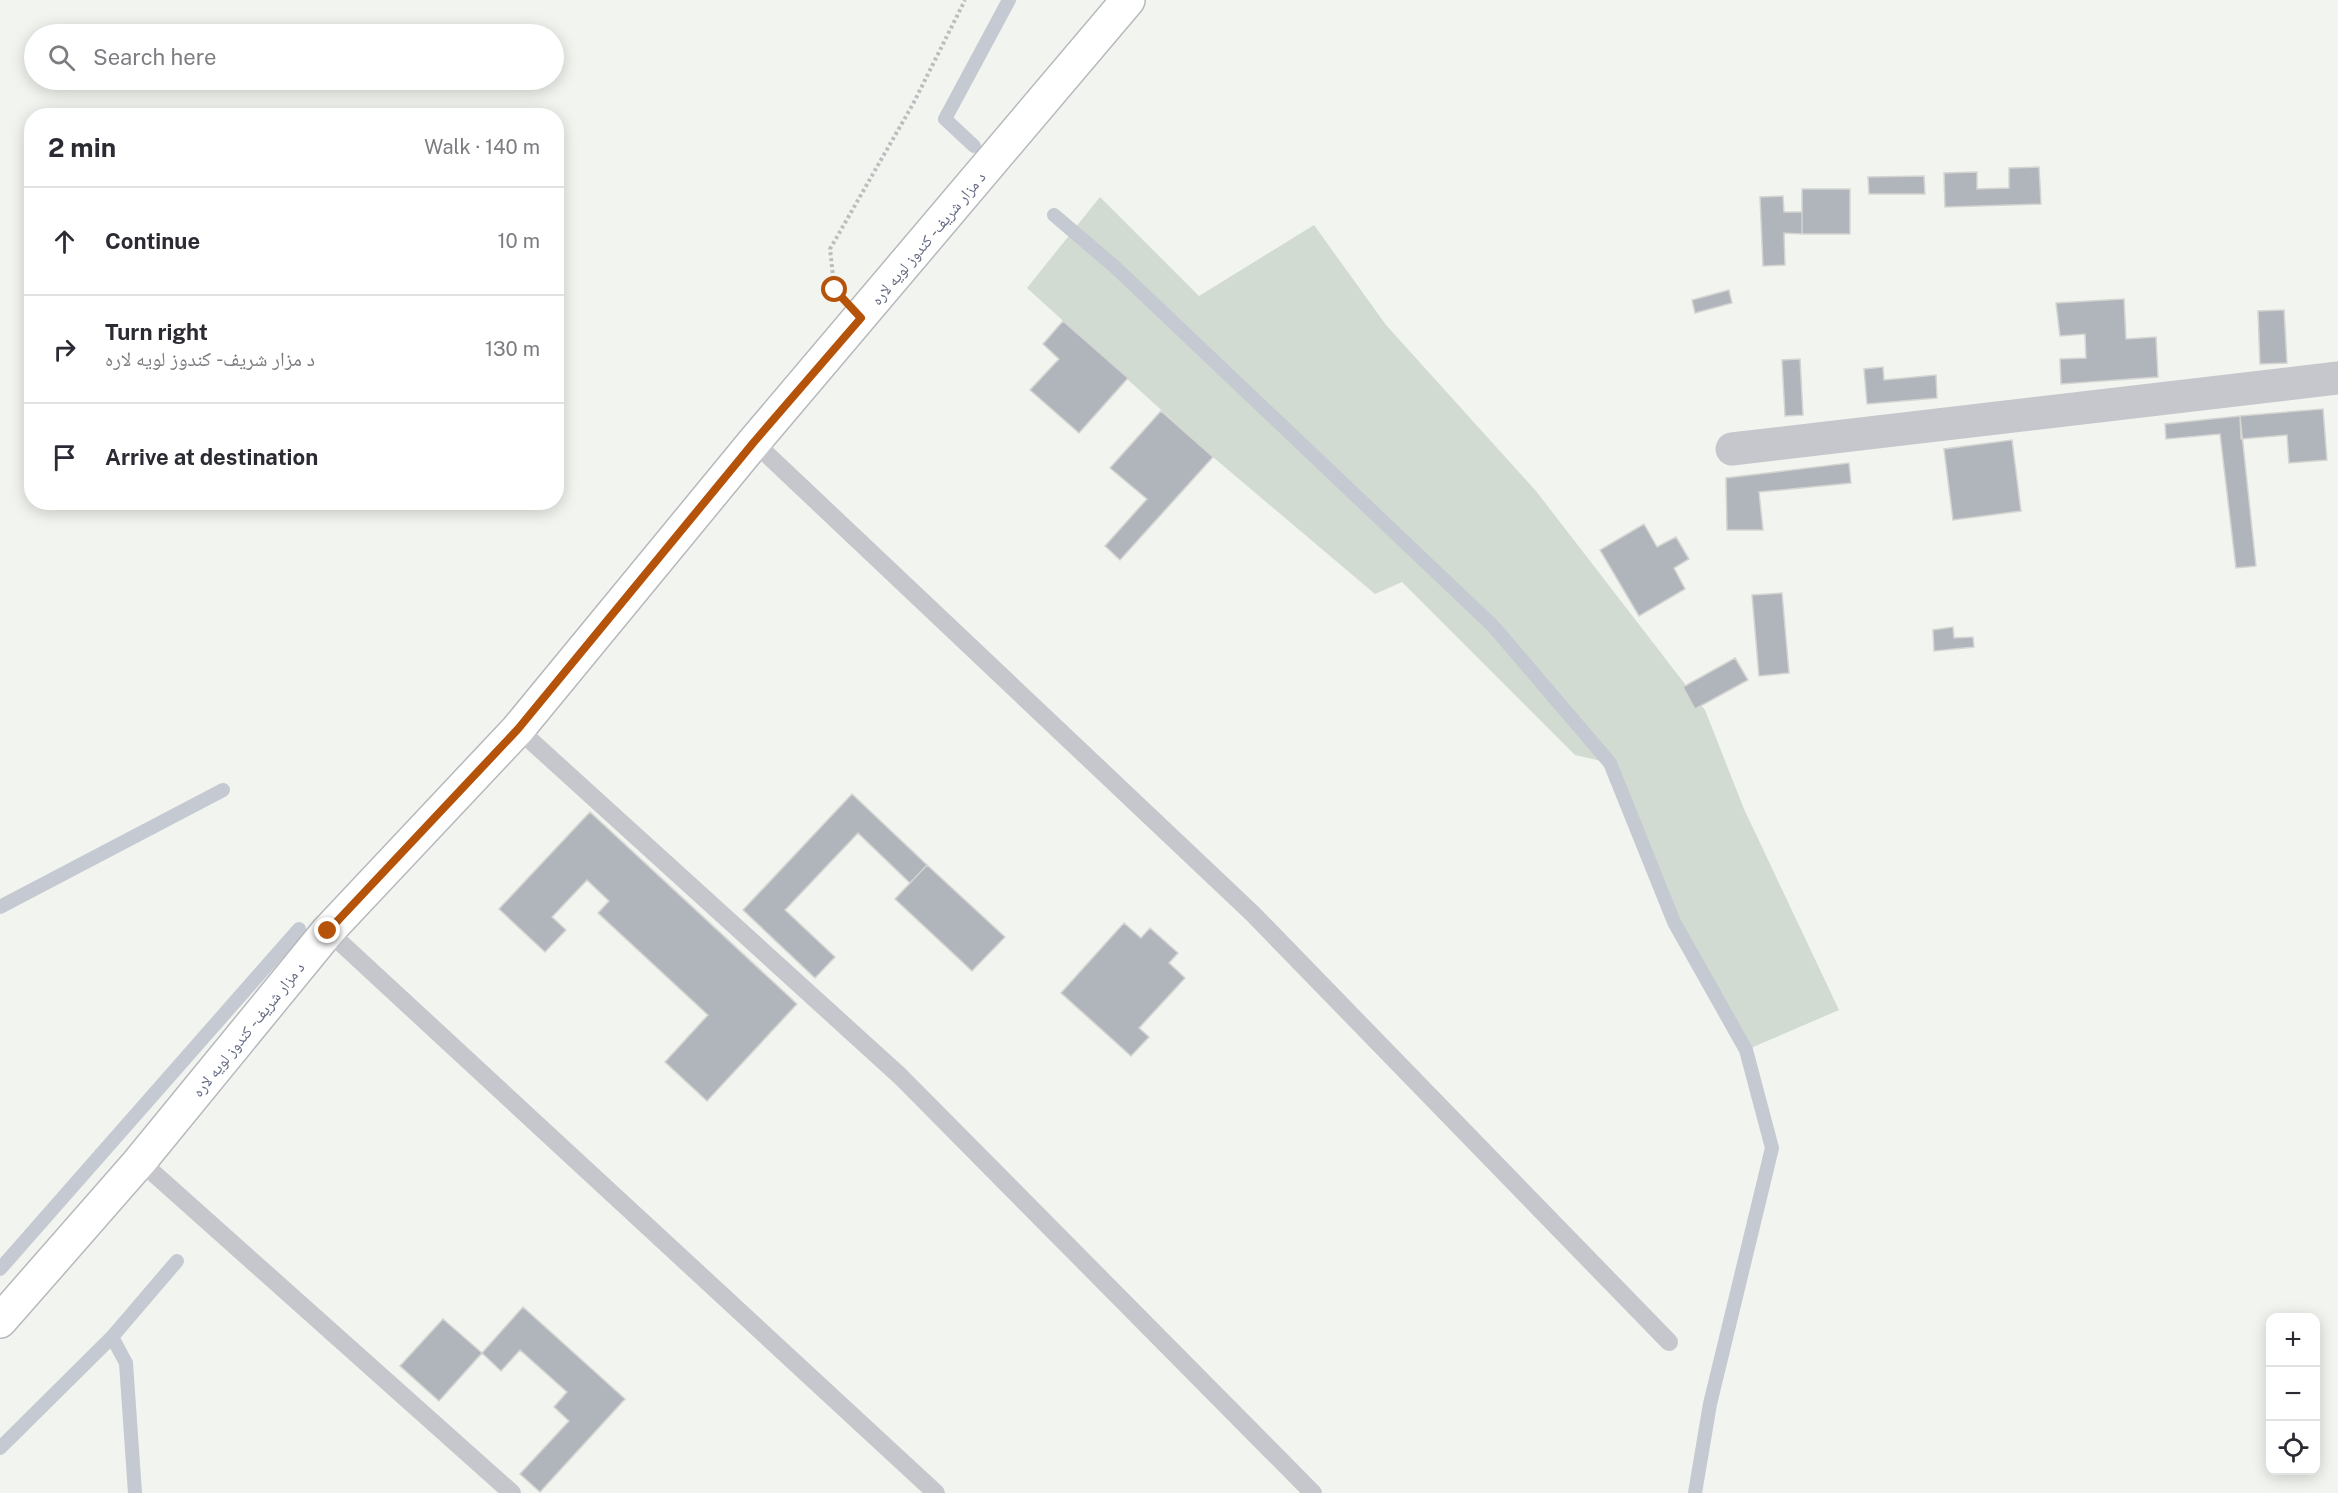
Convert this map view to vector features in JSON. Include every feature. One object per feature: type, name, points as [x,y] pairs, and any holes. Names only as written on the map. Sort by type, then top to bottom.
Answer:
[{"type":"main road","name":"د مزار شریف - کندوز لویه لاره","points":[[0,1321],[140,1161],[328,931],[518,729],[754,442],[1128,0]]},
{"type":"street","points":[[1732,449],[2338,378]]},
{"type":"lane","points":[[754,442],[1253,914],[1669,1342]]},
{"type":"lane","points":[[518,729],[900,1076],[1313,1493]]},
{"type":"lane","points":[[328,931],[936,1493]]},
{"type":"lane","points":[[140,1161],[512,1493]]},
{"type":"path","points":[[861,318],[835,290],[830,249],[913,104],[965,0]]},
{"type":"shaded area","points":[[1100,197],[1199,296],[1314,225],[1386,325],[1536,491],[1705,710],[1744,809],[1839,1010],[1746,1050],[1674,922],[1610,763],[1575,755],[1402,582],[1375,594],[1213,457],[1027,288]]},
{"type":"building","points":[[2039,167],[2041,204],[1945,207],[1944,173],[1977,172],[1977,189],[2009,188],[2009,168]]},
{"type":"building","points":[[1924,176],[1925,194],[1869,194],[1868,177]]},
{"type":"building","points":[[1802,189],[1850,189],[1850,234],[1802,234]]},
{"type":"building","points":[[1783,196],[1784,212],[1802,212],[1802,234],[1784,233],[1785,265],[1763,266],[1760,197]]},
{"type":"building","points":[[1729,290],[1732,303],[1695,313],[1692,300]]},
{"type":"building","points":[[2124,299],[2126,339],[2156,337],[2158,377],[2061,384],[2060,359],[2086,358],[2085,334],[2060,336],[2056,303]]},
{"type":"building","points":[[2284,310],[2287,363],[2260,364],[2258,311]]},
{"type":"building","points":[[1063,321],[1128,378],[1079,433],[1030,390],[1059,359],[1043,344]]},
{"type":"building","points":[[1800,359],[1803,415],[1785,416],[1782,360]]},
{"type":"building","points":[[1883,367],[1884,380],[1936,375],[1937,398],[1867,404],[1864,369]]},
{"type":"building","points":[[2323,409],[2327,460],[2289,463],[2287,435],[2241,439],[2240,416]]},
{"type":"building","points":[[1161,411],[1213,457],[1120,560],[1105,546],[1147,499],[1110,468]]},
{"type":"building","points":[[2240,416],[2256,566],[2236,568],[2220,434],[2166,439],[2165,424]]},
{"type":"building","points":[[2012,440],[2021,511],[1953,520],[1944,449]]},
{"type":"building","points":[[1849,463],[1851,483],[1759,492],[1763,530],[1727,530],[1726,478]]},
{"type":"building","points":[[1644,524],[1657,547],[1676,537],[1689,559],[1674,568],[1685,589],[1639,616],[1600,550]]},
{"type":"building","points":[[1782,593],[1789,673],[1759,676],[1752,595]]},
{"type":"building","points":[[1953,627],[1954,638],[1973,637],[1974,647],[1934,651],[1933,630]]},
{"type":"building","points":[[1735,658],[1748,680],[1695,709],[1683,687]]},
{"type":"building","points":[[852,794],[927,865],[910,883],[858,833],[785,910],[835,957],[815,978],[743,910]]},
{"type":"building","points":[[590,812],[797,1004],[707,1101],[665,1062],[708,1015],[598,913],[609,901],[587,880],[552,917],[566,930],[545,952],[499,909]]},
{"type":"building","points":[[927,865],[1005,937],[972,971],[895,899]]},
{"type":"building","points":[[1124,923],[1141,938],[1150,928],[1178,953],[1169,963],[1185,978],[1139,1028],[1149,1037],[1131,1056],[1061,993]]},
{"type":"building","points":[[523,1307],[625,1399],[540,1492],[520,1474],[569,1421],[554,1407],[567,1392],[520,1350],[501,1371],[482,1353]]},
{"type":"building","points":[[443,1319],[482,1353],[439,1401],[400,1366]]},
{"type":"waterway","points":[[974,146],[945,119],[1009,0]]},
{"type":"waterway","points":[[1054,215],[1115,267],[1493,626],[1610,763],[1674,922],[1746,1050],[1772,1148],[1710,1404],[1695,1493]]},
{"type":"waterway","points":[[0,907],[223,790]]},
{"type":"waterway","points":[[0,1269],[299,929]]},
{"type":"waterway","points":[[0,1448],[112,1337],[177,1261]]},
{"type":"waterway","points":[[112,1337],[126,1363],[135,1493]]},
{"type":"route","points":[[328,931],[518,729],[754,442],[861,318],[835,290]]}]
